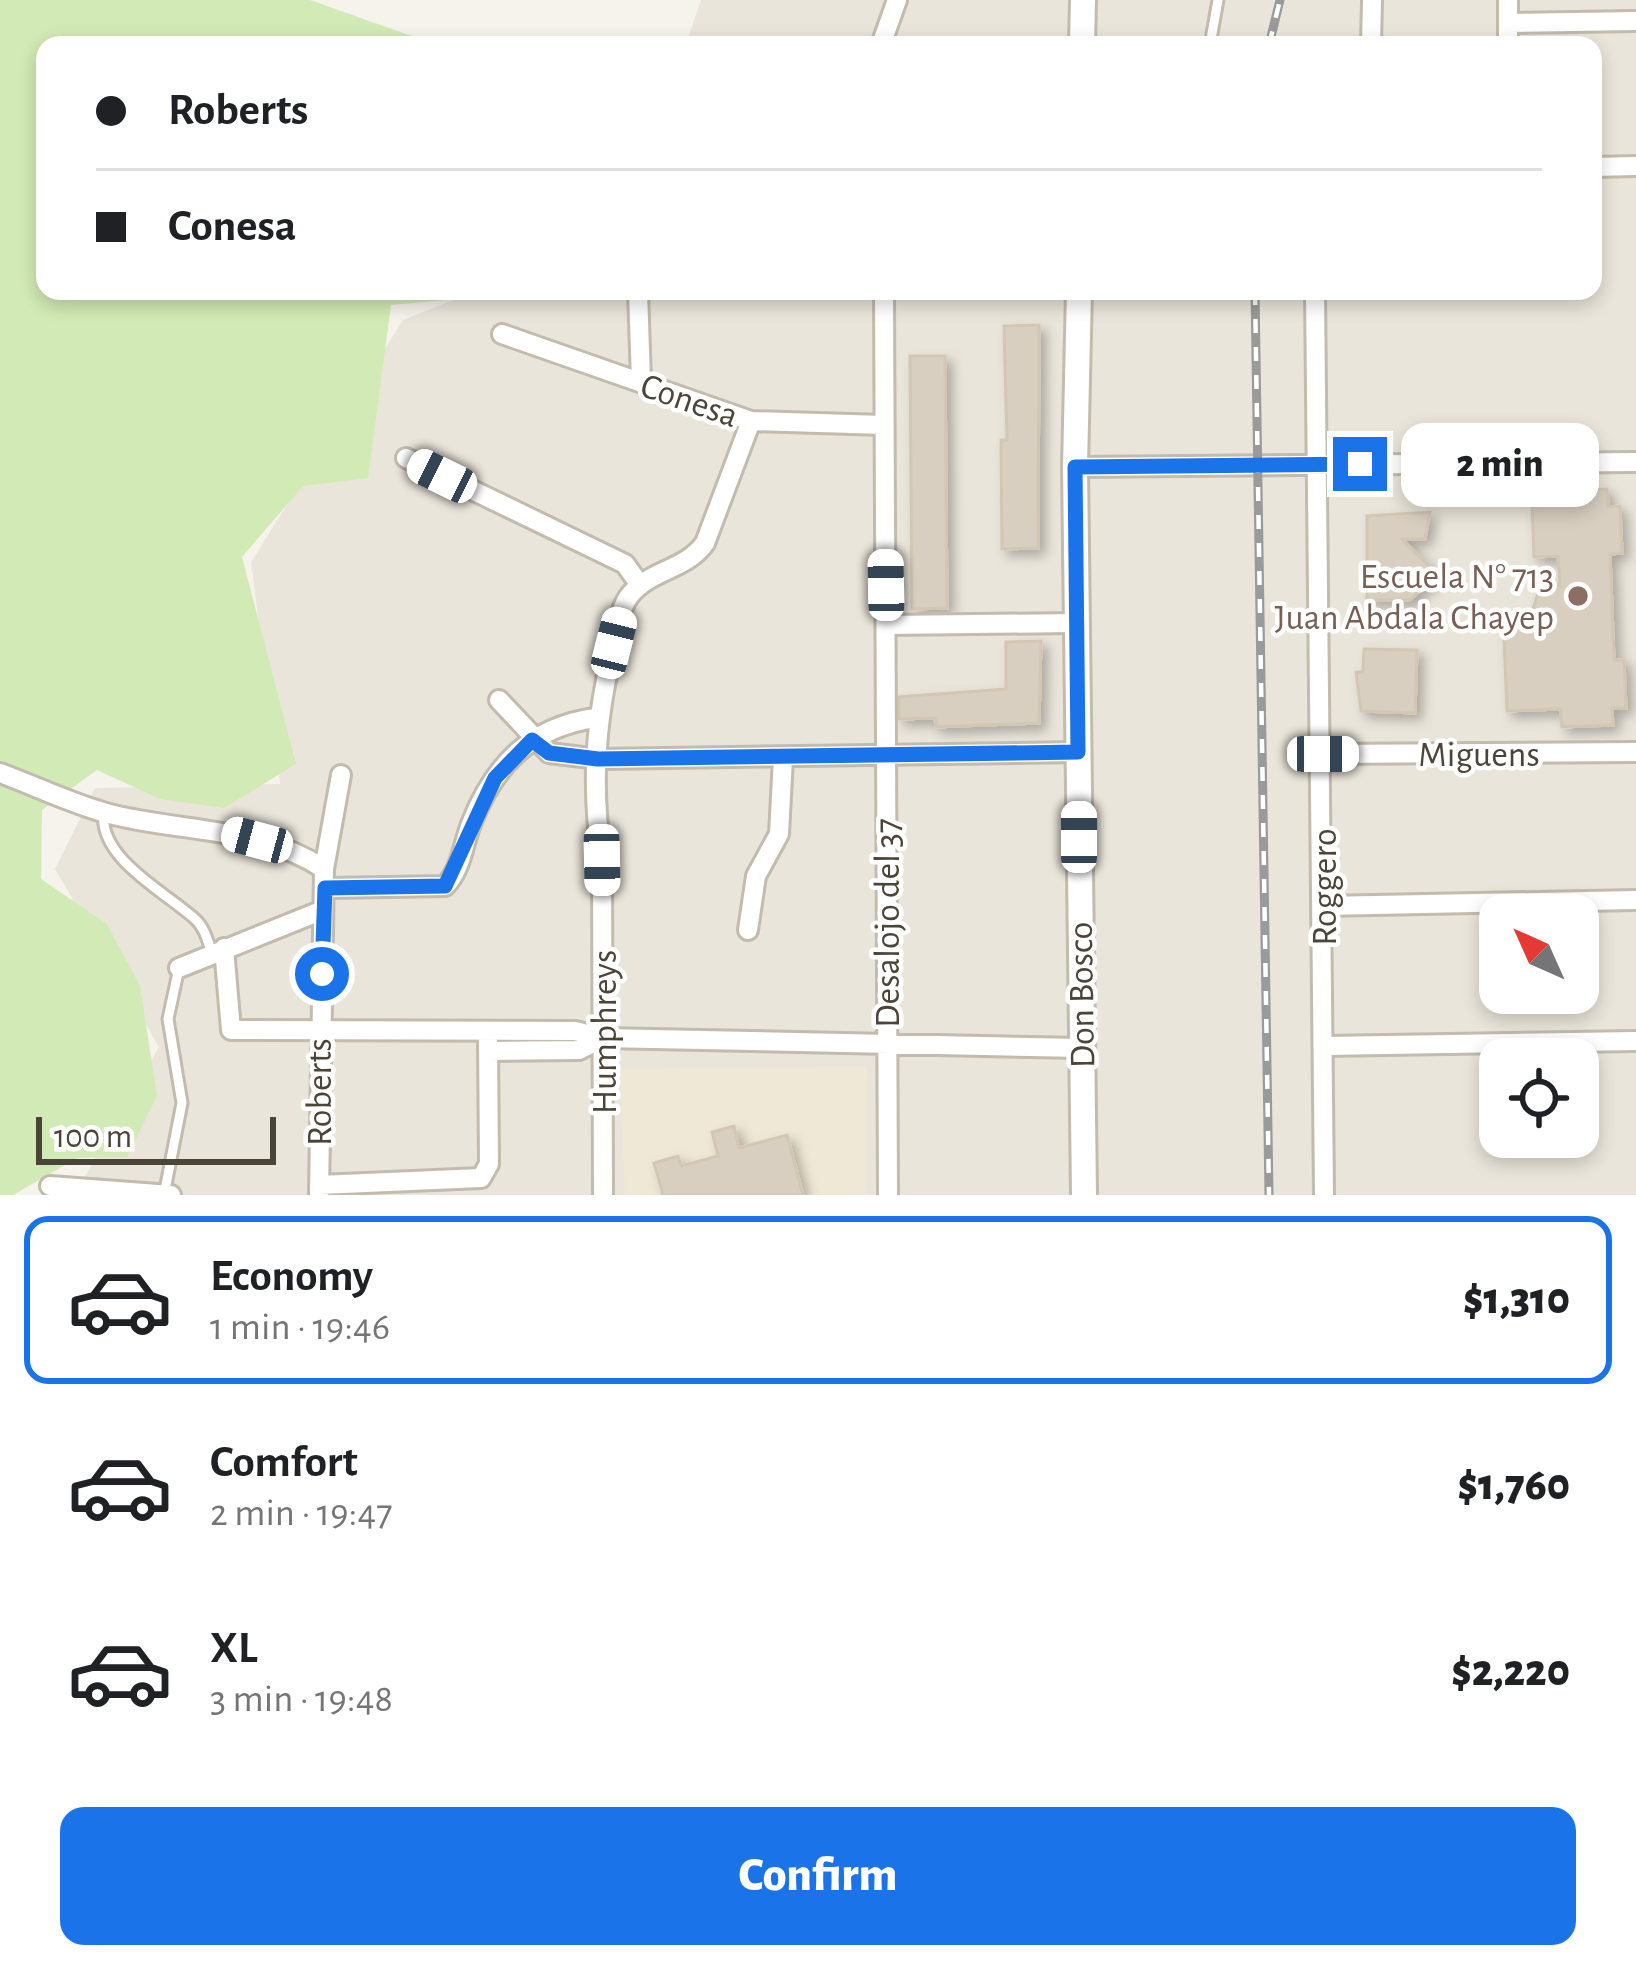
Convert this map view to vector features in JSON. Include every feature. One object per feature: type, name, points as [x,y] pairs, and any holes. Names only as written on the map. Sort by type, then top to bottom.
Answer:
[{"type":"street","points":[[884,36],[897,0]]},
{"type":"street","points":[[1082,36],[1083,0]]},
{"type":"street","points":[[1372,0],[1372,36]]},
{"type":"street","points":[[1508,0],[1508,36]]},
{"type":"street","points":[[1508,22],[1636,21]]},
{"type":"street","points":[[1602,166],[1636,166]]},
{"type":"street","points":[[638,300],[641,381]]},
{"type":"street","name":"Desalojo del 37","points":[[884,300],[888,1195]]},
{"type":"street","name":"Don Bosco","points":[[1079,300],[1075,467],[1084,1195]]},
{"type":"street","name":"Roggero","points":[[1315,300],[1324,1195]]},
{"type":"street","name":"Conesa","points":[[502,334],[752,421],[884,425]]},
{"type":"street","points":[[406,458],[625,564],[640,585],[694,558],[705,543],[752,421]]},
{"type":"street","points":[[1075,467],[1636,462]]},
{"type":"street","name":"Humphreys","points":[[603,1195],[602,860],[594,807],[595,718],[623,605],[640,585]]},
{"type":"street","points":[[886,626],[1077,623]]},
{"type":"street","points":[[499,700],[549,753],[598,759],[1078,752]]},
{"type":"street","points":[[0,773],[104,812],[209,827],[289,849],[325,878],[445,886],[495,778],[546,728],[595,718]]},
{"type":"street","name":"Miguens","points":[[1323,754],[1636,752]]},
{"type":"street","points":[[748,930],[756,876],[779,834],[783,758]]},
{"type":"street","name":"Roberts","points":[[319,1190],[317,1029],[323,910],[341,775]]},
{"type":"street","points":[[1323,906],[1636,900]]},
{"type":"street","points":[[179,968],[323,910]]},
{"type":"street","points":[[218,951],[228,1022],[240,1032],[575,1030],[603,1038],[1081,1048]]},
{"type":"street","points":[[319,1190],[481,1178],[489,1164],[488,1030]]},
{"type":"street","points":[[488,1052],[580,1050],[603,1038]]},
{"type":"street","points":[[1324,1046],[1636,1041]]},
{"type":"street","points":[[50,1186],[168,1195]]},
{"type":"lane","points":[[1212,36],[1218,0]]},
{"type":"lane","points":[[104,812],[102,826],[109,840],[150,884],[196,920],[218,951]]},
{"type":"lane","points":[[168,1195],[182,1103],[168,1019],[179,968]]},
{"type":"shaded area","points":[[701,0],[1636,0],[1636,1195],[74,1195],[159,1047],[55,869],[95,788],[280,784],[251,562],[403,320],[453,300],[1602,300],[1602,36],[689,36]]},
{"type":"shaded area","points":[[867,1067],[866,1195],[625,1195],[620,1069]]},
{"type":"green space","points":[[0,0],[310,0],[412,36],[36,36],[36,300],[446,300],[391,305],[368,478],[303,486],[242,557],[296,764],[224,808],[160,799],[97,770],[42,810],[41,879],[107,924],[140,986],[157,1096],[127,1157],[77,1158],[13,1195],[0,1195]]},
{"type":"building","points":[[1039,325],[1038,548],[1002,549],[1001,440],[1007,440],[1004,326]]},
{"type":"building","points":[[910,356],[945,356],[947,608],[912,609]]},
{"type":"building","points":[[1607,489],[1608,507],[1620,506],[1622,553],[1610,554],[1614,660],[1624,660],[1626,708],[1612,708],[1613,725],[1562,727],[1561,709],[1507,711],[1503,614],[1532,612],[1542,580],[1560,586],[1558,556],[1534,557],[1532,506],[1558,505],[1557,491]]},
{"type":"building","points":[[1430,512],[1425,539],[1402,539],[1437,574],[1410,600],[1367,600],[1367,516]]},
{"type":"building","points":[[1041,641],[1039,723],[936,727],[935,718],[899,719],[899,697],[1006,689],[1006,642]]},
{"type":"building","points":[[1364,649],[1417,650],[1415,713],[1361,711],[1356,672],[1363,672]]},
{"type":"building","points":[[734,1126],[739,1148],[787,1135],[803,1195],[663,1195],[654,1163],[678,1156],[681,1166],[718,1156],[712,1132]]},
{"type":"railway","points":[[1271,36],[1280,0]]},
{"type":"railway","points":[[1255,300],[1269,1195]]},
{"type":"place","name":"Escuela N° 713 Juan Abdala Chayep","points":[[1578,596]]},
{"type":"route","points":[[322,974],[325,888],[433,890],[445,886],[453,878],[473,820],[495,778],[516,750],[532,740],[549,753],[598,759],[1078,752],[1075,467],[1360,464]]}]
